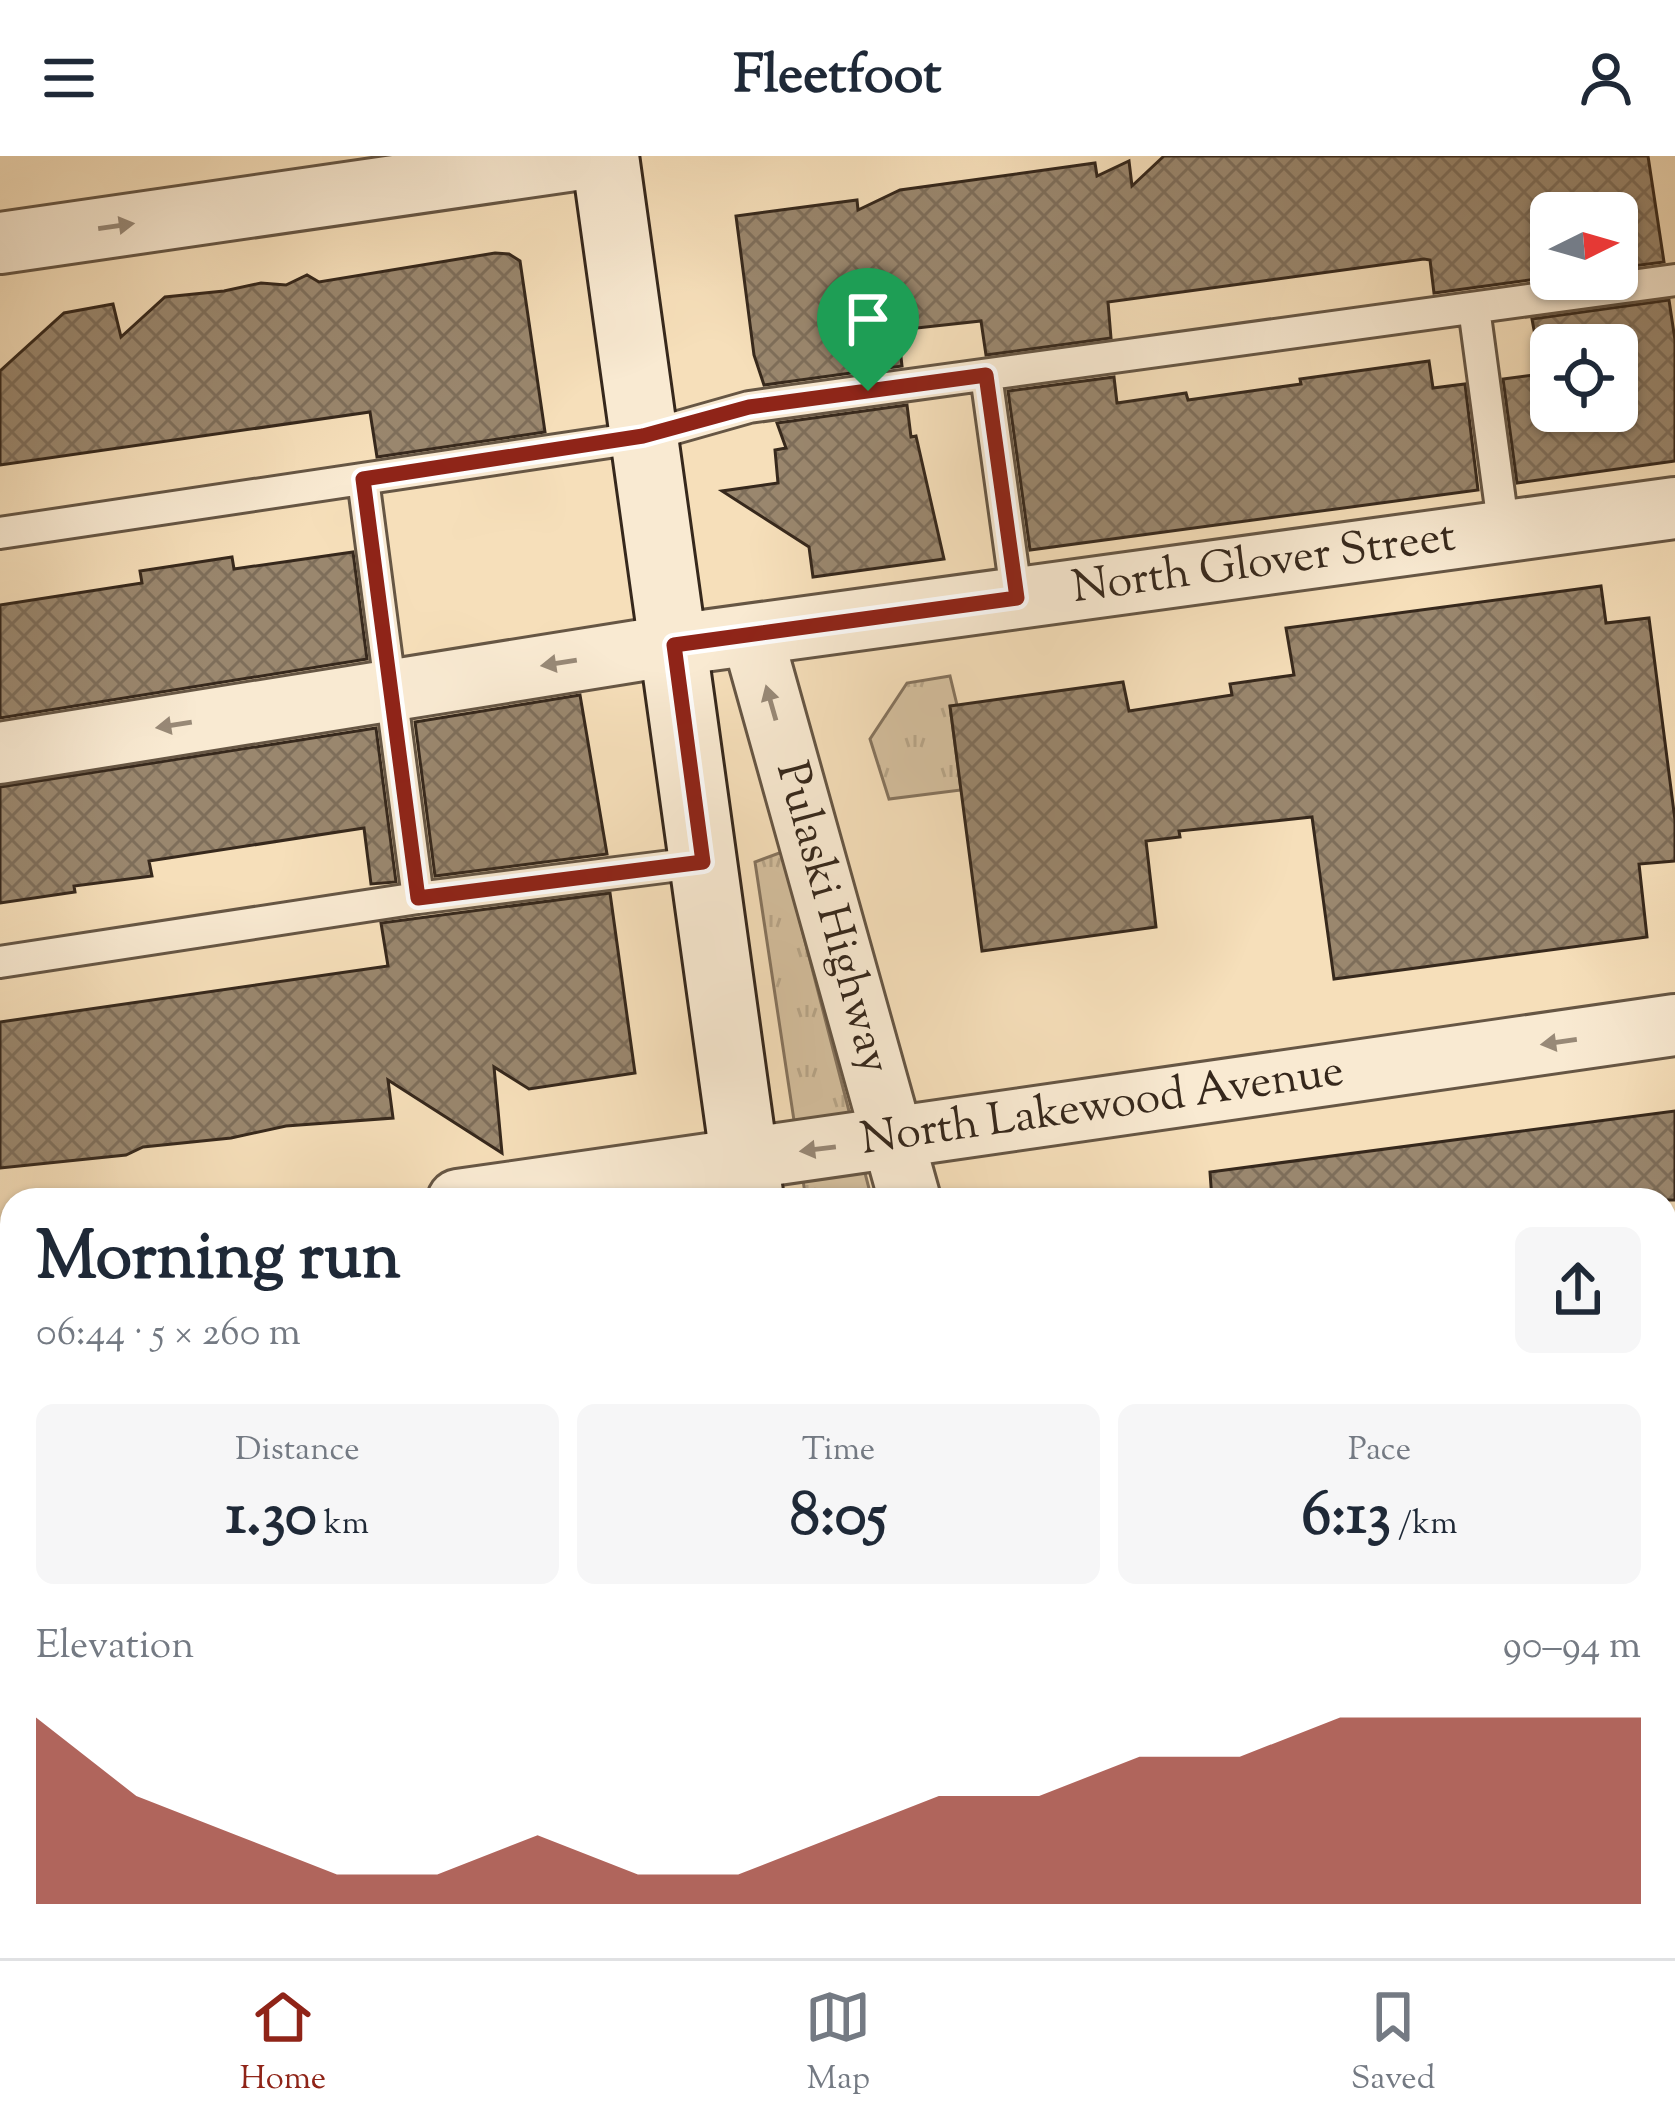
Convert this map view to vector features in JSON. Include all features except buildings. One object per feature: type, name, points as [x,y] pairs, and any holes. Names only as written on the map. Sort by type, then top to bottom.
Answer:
[{"type":"main road","points":[[604,156],[747,1179]]},
{"type":"street","points":[[0,243],[604,156]]},
{"type":"street","name":"North Glover Street","points":[[0,753],[674,645],[1675,508]]},
{"type":"street","name":"Pulaski Highway","points":[[752,635],[906,1188]]},
{"type":"street","name":"North Lakewood Avenue","points":[[623,1188],[747,1179],[892,1139],[1675,1025]]},
{"type":"lane","points":[[0,533],[643,436],[749,407],[1675,280]]},
{"type":"lane","points":[[1474,308],[1504,532]]},
{"type":"lane","points":[[986,375],[1017,598]]},
{"type":"lane","points":[[363,479],[418,898]]},
{"type":"lane","points":[[0,962],[418,898],[703,862]]},
{"type":"green space","points":[[950,676],[957,705],[950,706],[961,790],[889,799],[870,739],[907,683]]},
{"type":"green space","points":[[782,852],[869,1188],[804,1188],[755,862]]},
{"type":"route","points":[[986,375],[1017,598],[674,645],[703,862],[418,898],[363,479],[643,436],[749,407],[868,391],[986,375]]}]
